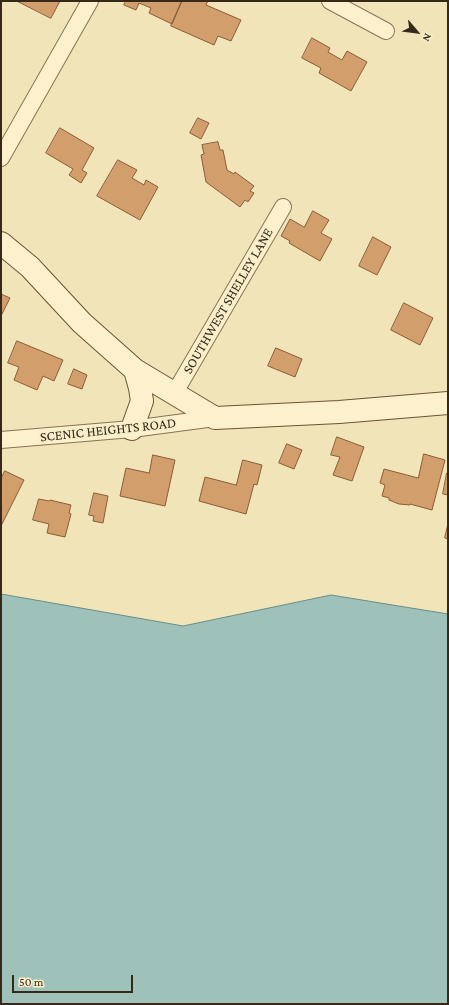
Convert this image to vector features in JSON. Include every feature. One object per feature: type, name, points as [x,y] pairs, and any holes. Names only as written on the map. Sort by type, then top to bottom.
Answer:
[{"type":"street","points":[[1,158],[90,1]]},
{"type":"street","points":[[330,1],[386,31]]},
{"type":"street","name":"SOUTHWEST SHELLEY LANE","points":[[174,394],[283,207]]},
{"type":"street","points":[[1,243],[30,267],[82,323],[135,370],[215,418],[339,412],[448,403]]},
{"type":"street","points":[[132,428],[142,401],[135,370]]},
{"type":"street","name":"SCENIC HEIGHTS ROAD","points":[[1,440],[132,428],[215,418]]},
{"type":"water","points":[[1,594],[183,626],[331,595],[448,614],[448,1004],[1,1004]]},
{"type":"building","points":[[17,1],[60,1],[51,18]]},
{"type":"building","points":[[126,1],[182,1],[172,24],[149,13],[151,8],[139,3],[136,10],[124,5]]},
{"type":"building","points":[[182,1],[208,1],[206,5],[241,20],[231,41],[218,36],[214,45],[171,26]]},
{"type":"building","points":[[312,38],[330,48],[328,52],[342,60],[347,51],[367,62],[351,91],[319,73],[321,68],[302,58]]},
{"type":"building","points":[[198,118],[209,123],[201,139],[190,133]]},
{"type":"building","points":[[60,128],[94,148],[82,170],[87,173],[81,183],[69,175],[73,169],[46,153]]},
{"type":"building","points":[[218,142],[220,150],[223,150],[227,170],[234,174],[235,172],[254,186],[250,191],[254,193],[248,202],[245,200],[240,207],[206,182],[201,155],[204,154],[202,145]]},
{"type":"building","points":[[118,160],[137,170],[132,178],[144,185],[146,180],[158,187],[140,220],[97,196]]},
{"type":"building","points":[[313,211],[329,220],[321,233],[332,239],[320,261],[289,243],[290,241],[281,236],[290,219],[304,227]]},
{"type":"building","points":[[373,237],[391,247],[377,275],[359,266]]},
{"type":"building","points":[[1,294],[10,298],[1,316]]},
{"type":"building","points":[[404,303],[433,318],[420,345],[391,330]]},
{"type":"building","points":[[17,341],[63,360],[54,381],[43,376],[37,390],[14,380],[19,367],[8,363]]},
{"type":"building","points":[[276,348],[302,359],[295,377],[268,366]]},
{"type":"building","points":[[74,369],[87,375],[82,389],[68,384]]},
{"type":"building","points":[[337,437],[364,447],[352,481],[333,475],[340,457],[331,455]]},
{"type":"building","points":[[287,444],[302,450],[294,469],[279,463]]},
{"type":"building","points":[[424,454],[445,460],[432,510],[410,504],[399,504],[382,496],[385,485],[380,483],[384,469],[418,478]]},
{"type":"building","points":[[153,455],[175,460],[165,506],[120,496],[126,468],[149,473]]},
{"type":"building","points":[[243,460],[262,465],[257,485],[254,484],[246,514],[199,501],[205,477],[236,485]]},
{"type":"building","points":[[5,471],[24,480],[1,526],[1,479]]},
{"type":"building","points":[[448,473],[448,495],[443,494]]},
{"type":"building","points":[[94,493],[108,496],[103,523],[93,521],[94,516],[89,515]]},
{"type":"building","points":[[39,499],[71,505],[69,513],[71,514],[65,537],[47,533],[49,524],[33,520]]},
{"type":"building","points":[[448,524],[448,539],[445,538]]}]
